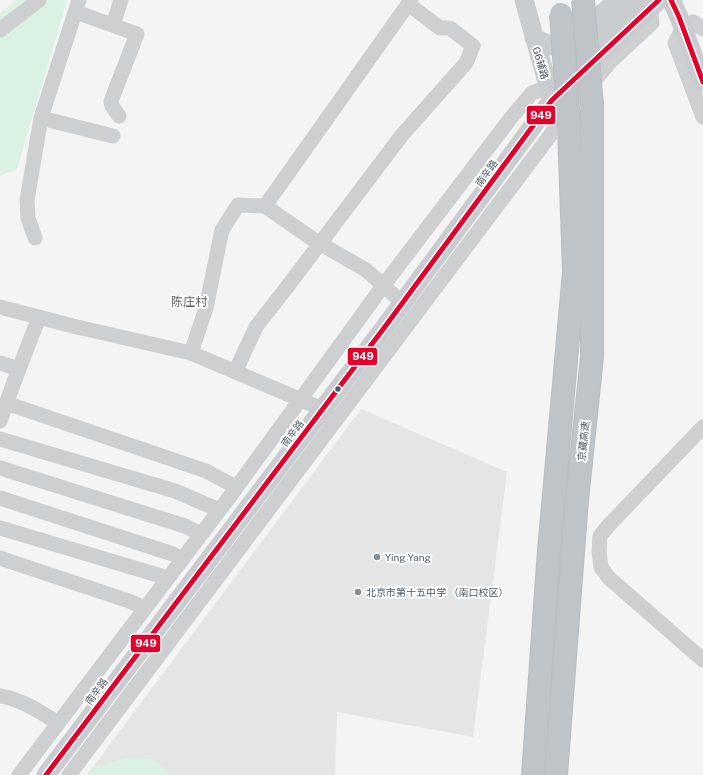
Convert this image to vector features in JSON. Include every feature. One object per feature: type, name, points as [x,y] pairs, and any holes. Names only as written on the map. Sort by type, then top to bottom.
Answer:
[{"type":"highway","name":"京藏高速","points":[[556,775],[577,500],[592,357],[592,105],[583,0]]},
{"type":"highway","points":[[533,775],[550,550],[574,272],[560,7]]},
{"type":"main road","name":"G6辅路","points":[[524,0],[550,94]]},
{"type":"main road","points":[[534,38],[552,46],[573,41],[617,0]]},
{"type":"main road","points":[[671,0],[693,26],[703,48]]},
{"type":"main road","points":[[685,0],[693,26],[703,82]]},
{"type":"main road","points":[[550,94],[649,3]]},
{"type":"main road","name":"南辛路","points":[[46,775],[317,409],[389,291],[550,94]]},
{"type":"main road","name":"南辛路","points":[[32,775],[486,191],[550,94]]},
{"type":"street","points":[[0,30],[39,0]]},
{"type":"street","points":[[113,25],[121,0]]},
{"type":"street","points":[[235,372],[256,327],[402,135],[466,63],[473,46],[450,28],[440,28],[410,2],[265,206]]},
{"type":"street","points":[[19,775],[236,487],[317,409],[565,124],[610,62],[652,23],[649,3]]},
{"type":"street","points":[[35,238],[28,218],[27,200],[41,118],[78,6],[113,25],[137,34],[111,101],[112,106],[119,116]]},
{"type":"street","points":[[693,26],[675,43],[703,117]]},
{"type":"street","points":[[550,94],[565,124]]},
{"type":"street","points":[[41,118],[113,136]]},
{"type":"street","points":[[191,353],[206,308],[222,230],[238,205],[265,206],[320,244],[366,270],[389,291]]},
{"type":"street","points":[[0,307],[191,353],[317,409]]},
{"type":"street","points":[[40,317],[3,410],[206,471],[236,487]]},
{"type":"street","points":[[0,363],[19,369]]},
{"type":"street","points":[[69,775],[317,409]]},
{"type":"street","points":[[703,427],[609,525],[600,536],[599,552],[601,568],[609,578],[703,660]]},
{"type":"street","points":[[0,439],[175,491],[219,510]]},
{"type":"street","points":[[0,468],[185,526],[202,534]]},
{"type":"street","points":[[0,498],[173,554],[182,559]]},
{"type":"street","points":[[0,528],[168,578]]},
{"type":"street","points":[[0,558],[129,600],[145,608]]},
{"type":"street","points":[[0,696],[9,698],[44,714],[58,723]]},
{"type":"shaded area","name":"北京市第十五中学 （南口校区）","points":[[361,409],[507,472],[473,737],[337,712],[335,775],[87,775]]},
{"type":"green space","points":[[17,0],[67,0],[17,169],[0,176],[0,13]]},
{"type":"green space","points":[[125,758],[153,759],[173,775],[87,775],[92,768]]},
{"type":"transit line","name":"949","points":[[46,775],[384,328],[552,100],[659,0]]},
{"type":"transit line","name":"949","points":[[671,0],[679,17],[703,82]]},
{"type":"place","name":"Ying Yang","points":[[377,557]]},
{"type":"place","name":"北京市第十五中学 （南口校区）","points":[[358,592]]},
{"type":"district","name":"陈庄村","points":[[189,302]]}]
